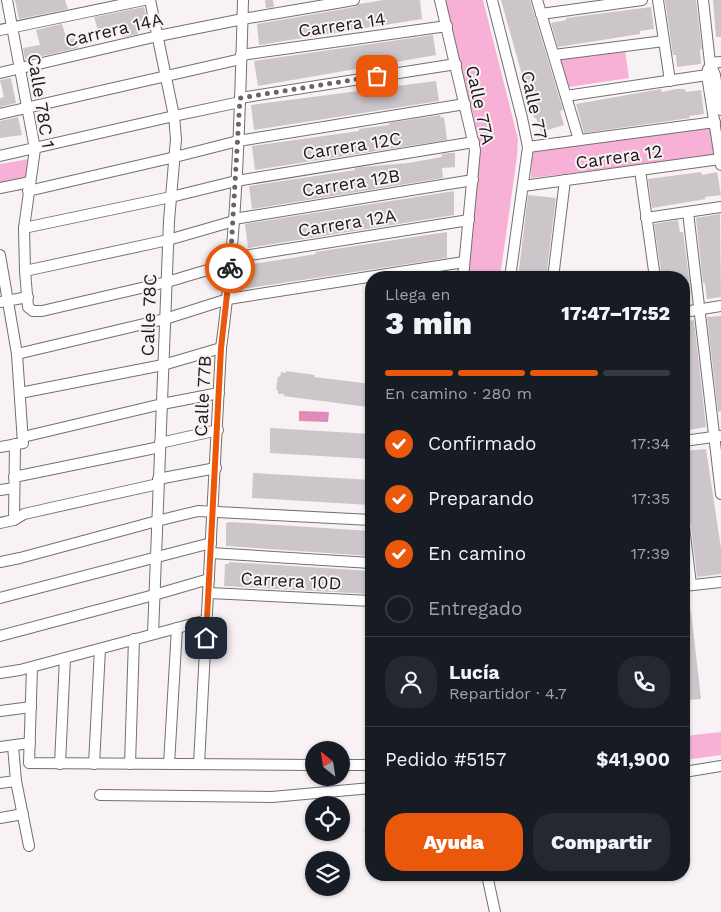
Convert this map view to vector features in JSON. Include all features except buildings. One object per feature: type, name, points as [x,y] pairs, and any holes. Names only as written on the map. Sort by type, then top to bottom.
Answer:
[{"type":"street","name":"Calle 78C 1","points":[[7,0],[35,149],[24,228],[25,272],[28,297]]},
{"type":"street","points":[[0,30],[144,0]]},
{"type":"street","name":"Calle 78C","points":[[150,0],[164,76],[174,116],[176,139],[168,240],[153,634]]},
{"type":"street","name":"Calle 77B","points":[[199,764],[221,348],[228,300],[234,220],[243,0]]},
{"type":"street","name":"Carrera 14A","points":[[0,72],[20,69],[158,36],[354,0]]},
{"type":"street","name":"Calle 77A","points":[[440,0],[475,150],[463,271]]},
{"type":"street","name":"Calle 77","points":[[492,0],[528,146],[511,271]]},
{"type":"street","points":[[537,0],[579,140]]},
{"type":"street","points":[[541,14],[642,0]]},
{"type":"street","points":[[658,0],[670,81]]},
{"type":"street","points":[[703,0],[710,63],[721,110]]},
{"type":"street","name":"Carrera 14","points":[[28,108],[241,57],[447,26]]},
{"type":"street","points":[[554,56],[664,40]]},
{"type":"street","points":[[710,63],[721,62]]},
{"type":"street","points":[[710,63],[707,76],[721,162]]},
{"type":"street","points":[[0,156],[240,100],[456,64]]},
{"type":"street","points":[[566,96],[707,76]]},
{"type":"street","points":[[0,188],[29,187],[175,157],[238,141],[465,104]]},
{"type":"street","points":[[0,114],[28,108]]},
{"type":"street","points":[[528,146],[715,122]]},
{"type":"street","name":"Carrera 12C","points":[[24,228],[171,197],[236,181],[474,142]]},
{"type":"street","name":"Carrera 12","points":[[523,186],[640,170],[721,162]]},
{"type":"street","points":[[640,170],[654,271]]},
{"type":"street","name":"Carrera 12B","points":[[25,272],[168,240],[234,220],[473,180]]},
{"type":"street","points":[[554,271],[565,180]]},
{"type":"street","points":[[646,218],[721,207]]},
{"type":"street","points":[[688,212],[699,309],[718,437],[721,494]]},
{"type":"street","name":"Carrera 12A","points":[[28,297],[28,307],[33,311],[42,311],[167,282],[231,261],[469,220]]},
{"type":"street","points":[[0,255],[4,301],[17,354],[23,437],[23,443],[0,448]]},
{"type":"street","points":[[408,271],[464,262]]},
{"type":"street","points":[[17,354],[165,319],[228,300],[365,278]]},
{"type":"street","points":[[4,301],[28,297]]},
{"type":"street","points":[[690,311],[721,306]]},
{"type":"street","points":[[20,393],[163,364],[221,348]]},
{"type":"street","points":[[23,437],[162,404],[219,393]]},
{"type":"street","points":[[14,477],[160,445],[218,430]]},
{"type":"street","points":[[690,440],[718,437]]},
{"type":"street","points":[[14,520],[15,444]]},
{"type":"street","points":[[0,523],[14,520],[24,514],[216,468]]},
{"type":"street","points":[[0,490],[14,488]]},
{"type":"street","points":[[0,562],[198,512],[365,520]]},
{"type":"street","points":[[0,598],[156,558],[211,548],[365,562]]},
{"type":"street","points":[[0,636],[209,579]]},
{"type":"street","points":[[690,586],[721,582]]},
{"type":"street","name":"Carrera 10D","points":[[209,592],[365,602]]},
{"type":"street","points":[[0,674],[207,620]]},
{"type":"street","points":[[169,764],[177,628]]},
{"type":"street","points":[[130,764],[134,639]]},
{"type":"street","points":[[94,764],[100,648]]},
{"type":"street","points":[[60,764],[65,658]]},
{"type":"street","points":[[32,667],[29,763],[305,765]]},
{"type":"street","points":[[0,711],[31,706]]},
{"type":"street","points":[[0,747],[30,743]]},
{"type":"street","points":[[12,746],[16,781],[28,846]]},
{"type":"street","points":[[350,765],[365,765]]},
{"type":"street","points":[[690,771],[721,766]]},
{"type":"street","points":[[0,783],[16,781]]},
{"type":"street","points":[[100,795],[272,797],[365,789]]},
{"type":"street","points":[[0,818],[23,814]]},
{"type":"street","points":[[487,881],[495,912]]},
{"type":"shaded area","points":[[444,0],[483,0],[518,139],[501,271],[467,271],[479,152],[478,135]]},
{"type":"shaded area","points":[[625,50],[629,78],[569,87],[560,59]]},
{"type":"shaded area","points":[[712,126],[716,156],[531,178],[532,151]]},
{"type":"shaded area","points":[[29,159],[27,179],[0,183],[0,164]]},
{"type":"shaded area","points":[[299,411],[329,412],[328,422],[299,421]]},
{"type":"shaded area","points":[[721,732],[721,755],[690,759],[690,735]]},
{"type":"way so far","points":[[230,268],[240,98],[377,76]]},
{"type":"route","points":[[206,638],[221,348],[228,300],[230,268]]}]
